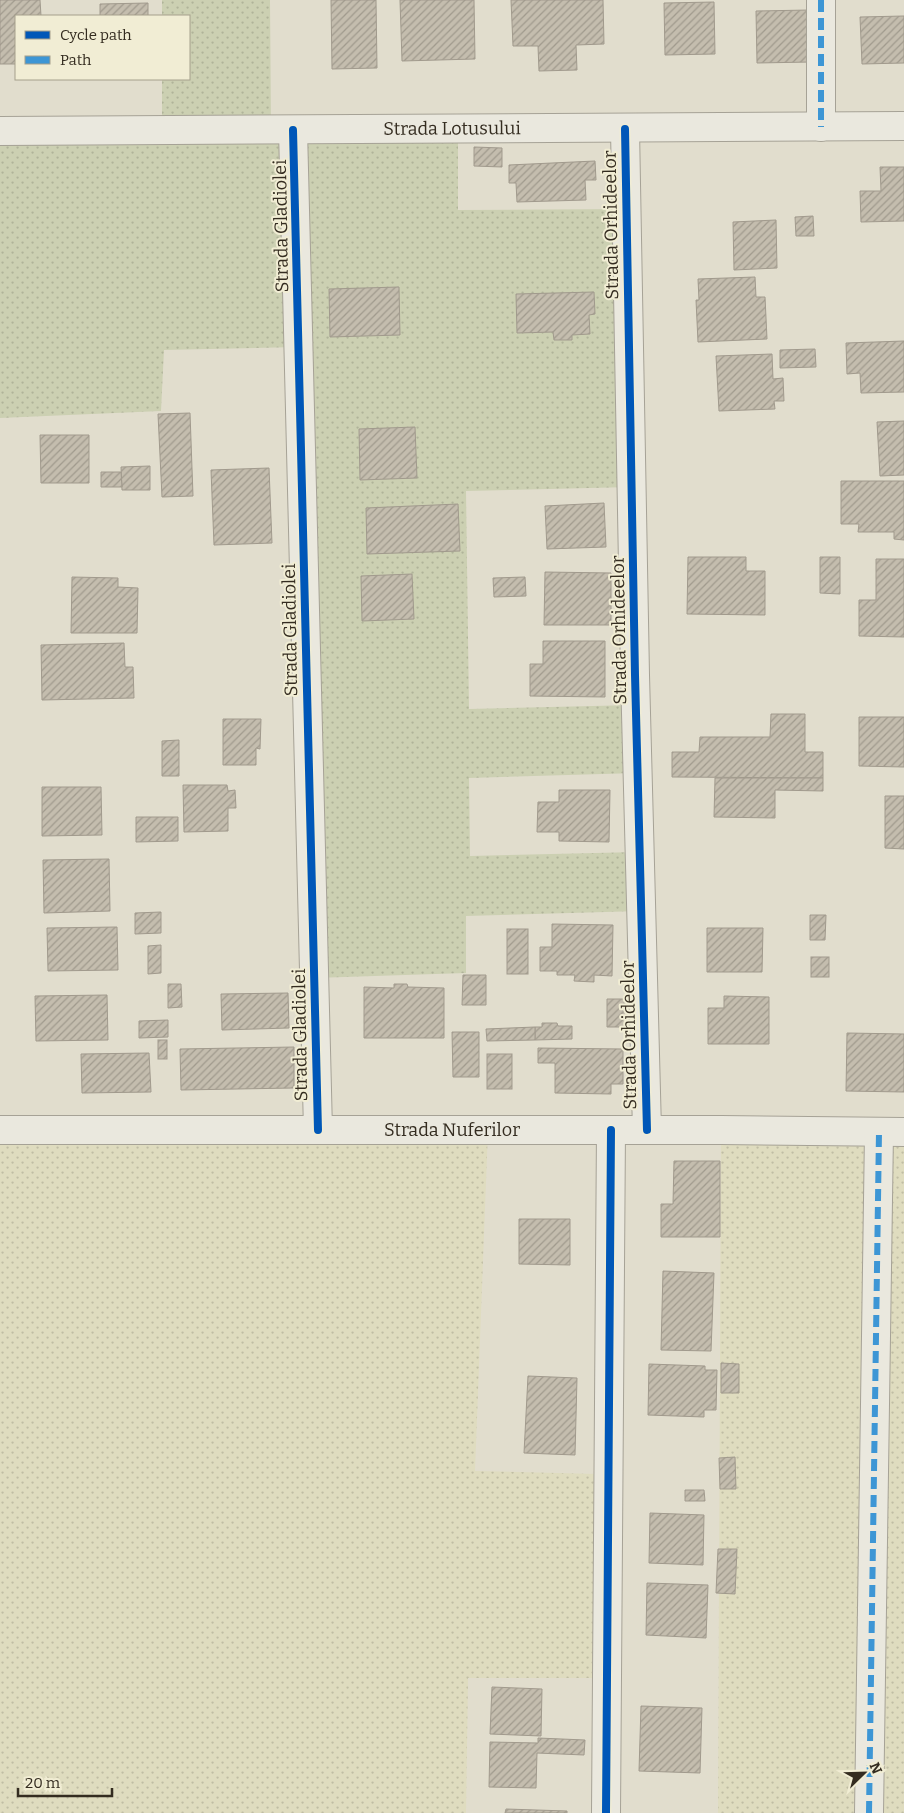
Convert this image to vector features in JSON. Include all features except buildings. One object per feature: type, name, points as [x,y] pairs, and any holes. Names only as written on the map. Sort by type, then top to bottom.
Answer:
[{"type":"street","points":[[821,0],[821,127]]},
{"type":"street","name":"Strada Lotusului","points":[[0,131],[904,126]]},
{"type":"street","name":"Strada Orhideelor","points":[[625,129],[646,1130]]},
{"type":"street","name":"Strada Gladiolei","points":[[293,130],[318,1130]]},
{"type":"street","name":"Strada Nuferilor","points":[[0,1130],[892,1132]]},
{"type":"street","points":[[606,1813],[611,1130]]},
{"type":"street","points":[[870,1813],[892,1132]]},
{"type":"shaded area","points":[[0,1130],[488,1130],[475,1471],[596,1474],[594,1678],[468,1678],[466,1813],[0,1813]]},
{"type":"shaded area","points":[[721,1130],[904,1132],[904,1813],[718,1813]]},
{"type":"green space","points":[[162,0],[270,0],[271,130],[458,129],[458,210],[626,209],[631,487],[466,491],[469,709],[635,705],[637,773],[469,778],[470,856],[639,852],[641,911],[466,916],[466,973],[314,978],[298,347],[164,350],[161,411],[0,418],[0,131],[162,130],[162,80],[190,80],[190,15],[162,15]]},
{"type":"marked path","points":[[821,0],[821,127]]},
{"type":"marked path","points":[[869,1813],[879,1132]]},
{"type":"cycle path","points":[[625,129],[635,675],[647,1130]]},
{"type":"cycle path","points":[[293,130],[318,1130]]},
{"type":"cycle path","points":[[606,1813],[611,1130]]}]
